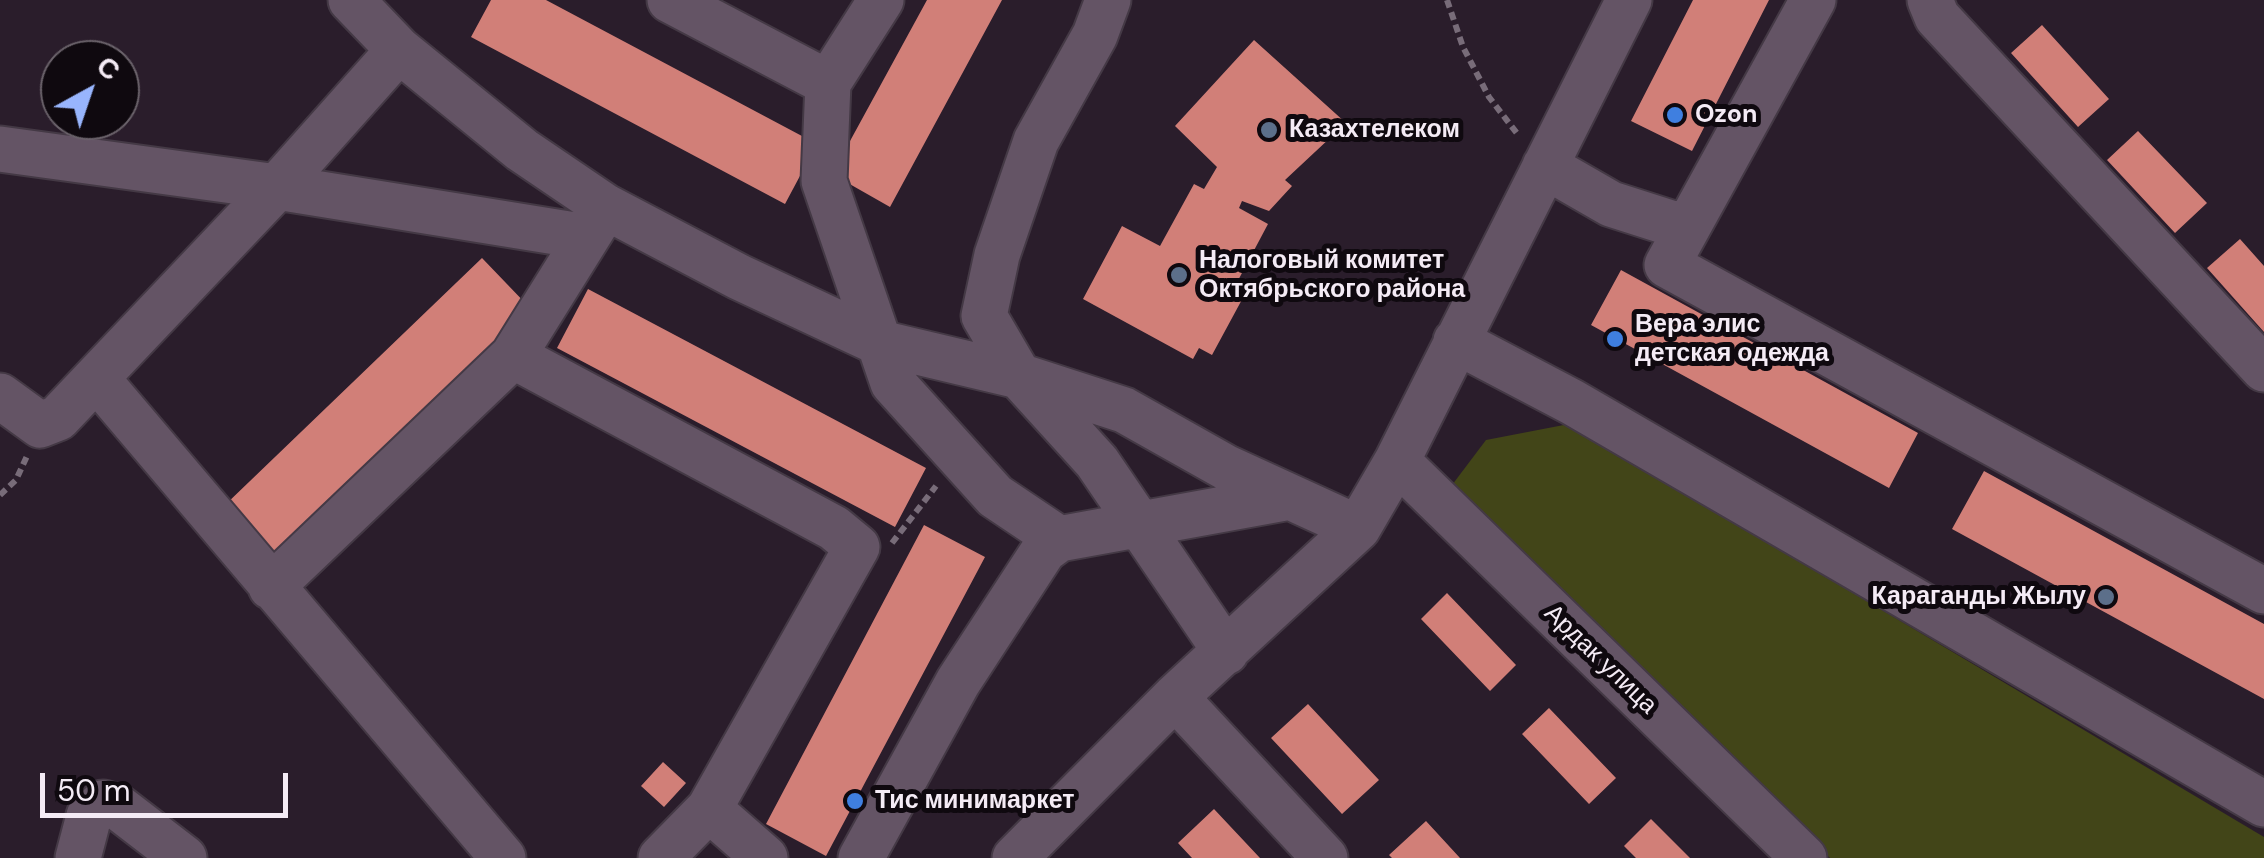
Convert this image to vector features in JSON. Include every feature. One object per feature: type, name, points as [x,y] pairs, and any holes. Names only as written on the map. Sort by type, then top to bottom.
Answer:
[{"type":"street","points":[[351,0],[399,50],[522,150],[596,222]]},
{"type":"street","points":[[670,0],[828,83]]},
{"type":"street","points":[[881,0],[828,83],[824,181],[892,383],[994,496],[1059,539]]},
{"type":"street","points":[[1108,0],[1036,141],[996,255],[984,316],[1019,376],[1097,462],[1226,652]]},
{"type":"street","points":[[1016,858],[1175,697],[1358,528],[1397,461],[1456,341],[1534,154],[1628,0]]},
{"type":"street","points":[[1812,0],[1667,265],[2264,591]]},
{"type":"street","points":[[1930,0],[1937,17],[2264,369]]},
{"type":"street","points":[[0,396],[40,425],[58,418],[277,187],[399,50]]},
{"type":"street","points":[[0,149],[277,187],[596,222],[880,343],[1019,376],[1124,410],[1358,528]]},
{"type":"street","points":[[1534,154],[1612,204],[1686,228]]},
{"type":"street","points":[[271,587],[513,356],[596,222]]},
{"type":"street","points":[[1456,341],[1572,402],[2264,804]]},
{"type":"street","points":[[513,356],[834,528],[857,547],[710,809],[661,858]]},
{"type":"street","points":[[98,380],[503,858]]},
{"type":"street","name":"Ардак улица","points":[[1397,461],[1804,858]]},
{"type":"street","points":[[861,858],[958,682],[1044,550],[1059,539],[1290,497]]},
{"type":"street","points":[[1175,697],[1324,858]]},
{"type":"street","points":[[78,858],[89,816],[103,803],[119,808],[184,858]]},
{"type":"street","points":[[710,809],[765,858]]},
{"type":"path","points":[[1446,0],[1462,47],[1489,97],[1534,154]]},
{"type":"path","points":[[857,547],[891,545],[928,499],[955,452]]},
{"type":"green space","points":[[1569,424],[2264,837],[2264,858],[1830,858],[1449,489],[1486,440]]},
{"type":"building","points":[[491,0],[546,0],[817,144],[785,204],[471,37]]},
{"type":"building","points":[[927,0],[1002,0],[890,207],[832,174]]},
{"type":"building","points":[[1693,0],[1769,0],[1692,151],[1631,121]]},
{"type":"building","points":[[2042,25],[2109,99],[2078,127],[2011,53]]},
{"type":"building","points":[[1254,40],[1346,123],[1285,180],[1292,186],[1269,211],[1242,201],[1239,208],[1268,224],[1234,288],[1245,294],[1212,355],[1199,348],[1193,359],[1083,299],[1122,226],[1160,246],[1194,184],[1204,189],[1217,167],[1175,126]]},
{"type":"building","points":[[2138,131],[2207,203],[2175,233],[2107,160]]},
{"type":"building","points":[[2240,239],[2264,266],[2264,332],[2207,268]]},
{"type":"building","points":[[482,258],[530,308],[271,556],[224,506]]},
{"type":"building","points":[[1621,270],[1918,433],[1889,488],[1591,325]]},
{"type":"building","points":[[588,289],[926,468],[895,527],[557,348]]},
{"type":"building","points":[[1984,471],[2264,624],[2264,699],[1952,529]]},
{"type":"building","points":[[924,525],[985,557],[826,856],[766,824]]},
{"type":"building","points":[[1447,593],[1516,665],[1490,691],[1421,619]]},
{"type":"building","points":[[1308,704],[1379,780],[1342,814],[1271,738]]},
{"type":"building","points":[[1549,708],[1616,778],[1589,804],[1522,734]]},
{"type":"building","points":[[663,762],[686,783],[664,807],[641,786]]},
{"type":"building","points":[[1214,809],[1260,858],[1192,858],[1178,843]]},
{"type":"building","points":[[1651,819],[1690,858],[1636,858],[1624,846]]},
{"type":"building","points":[[1426,821],[1460,858],[1389,855]]},
{"type":"place","name":"Ozon","points":[[1675,115]]},
{"type":"place","name":"Казахтелеком","points":[[1269,130]]},
{"type":"place","name":"Налоговый комитет Октябрьского района","points":[[1179,275]]},
{"type":"place","name":"Вера элис детская одежда","points":[[1615,339]]},
{"type":"place","name":"Караганды Жылу","points":[[2106,597]]},
{"type":"place","name":"Тис минимаркет","points":[[855,801]]}]
